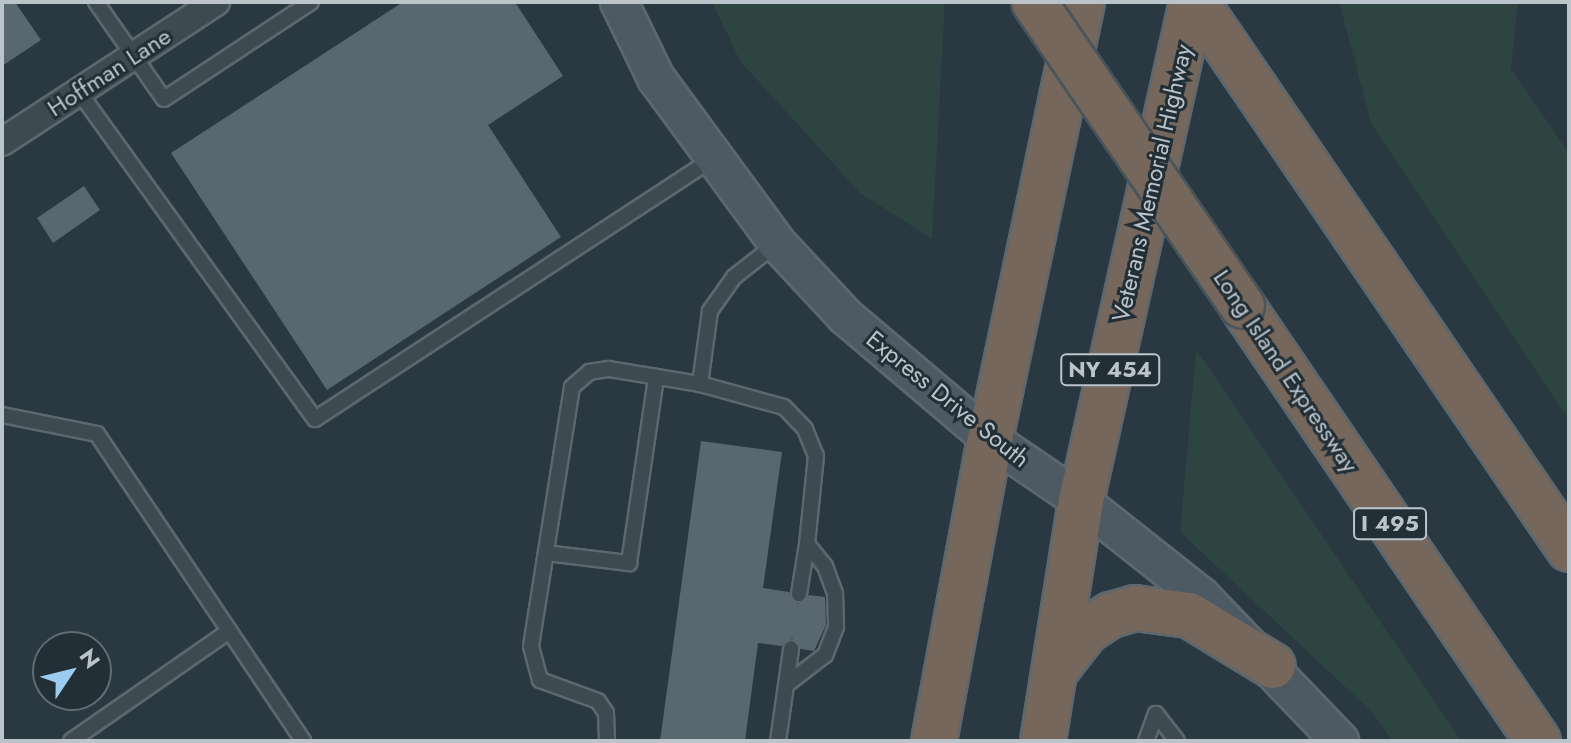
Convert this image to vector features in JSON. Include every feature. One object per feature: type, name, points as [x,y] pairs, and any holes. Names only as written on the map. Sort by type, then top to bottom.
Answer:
[{"type":"highway","name":"Long Island Expressway","points":[[1034,2],[1538,741]]},
{"type":"highway","points":[[934,741],[990,439],[1082,2]]},
{"type":"highway","points":[[1194,2],[1569,549]]},
{"type":"highway","name":"Veterans Memorial Highway","points":[[1043,741],[1081,501],[1194,2]]},
{"type":"highway","points":[[1055,671],[1086,631],[1111,615],[1135,608],[1189,615],[1273,666]]},
{"type":"main road","name":"Express Drive South","points":[[619,2],[656,78],[777,243],[845,316],[990,439],[1081,501],[1201,596],[1273,666],[1340,741]]},
{"type":"street","name":"Hoffman Lane","points":[[2,142],[216,2]]},
{"type":"lane","points":[[96,2],[164,99],[311,2]]},
{"type":"lane","points":[[79,92],[315,419],[716,158]]},
{"type":"lane","points":[[700,384],[710,311],[734,277],[777,243]]},
{"type":"lane","points":[[607,741],[606,713],[598,701],[558,690],[540,680],[533,663],[531,646],[572,387],[589,372],[609,369],[700,384],[784,407],[805,429],[816,456],[799,594]]},
{"type":"lane","points":[[546,553],[629,563],[656,377]]},
{"type":"lane","points":[[2,415],[97,434],[303,741]]},
{"type":"lane","points":[[786,685],[825,655],[836,627],[835,594],[825,566],[807,544]]},
{"type":"lane","points":[[71,741],[229,631]]},
{"type":"lane","points":[[778,741],[791,648]]},
{"type":"lane","points":[[1146,741],[1156,714],[1177,741]]},
{"type":"green space","points":[[712,2],[945,2],[932,239],[860,193],[740,61]]},
{"type":"green space","points":[[1339,2],[1518,2],[1511,69],[1569,153],[1569,420],[1371,123]]},
{"type":"green space","points":[[1196,349],[1461,741],[1393,741],[1372,712],[1180,532]]},
{"type":"building","points":[[2,2],[15,2],[41,40],[2,66]]},
{"type":"building","points":[[403,2],[515,2],[563,76],[488,125],[561,237],[327,390],[171,153]]},
{"type":"building","points":[[84,186],[100,210],[53,243],[37,218]]},
{"type":"building","points":[[701,441],[782,452],[763,588],[789,592],[798,604],[809,595],[825,597],[826,625],[814,651],[801,649],[792,638],[781,646],[758,643],[745,741],[660,741]]}]
